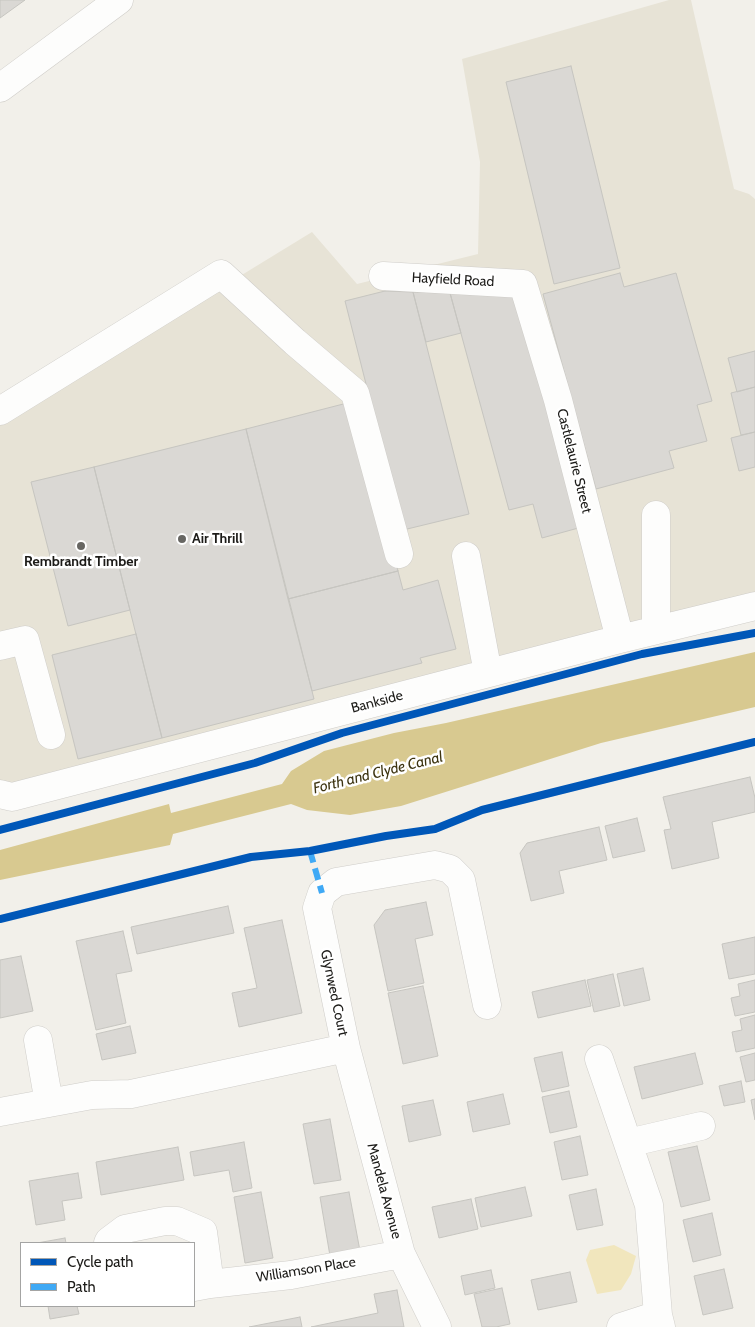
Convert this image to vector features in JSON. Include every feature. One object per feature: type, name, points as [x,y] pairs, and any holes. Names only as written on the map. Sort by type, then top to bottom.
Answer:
[{"type":"street","points":[[0,88],[119,0]]},
{"type":"street","points":[[0,411],[221,274],[295,342],[355,393],[399,554]]},
{"type":"street","name":"Hayfield Road","points":[[382,276],[523,284]]},
{"type":"street","name":"Castlelaurie Street","points":[[523,284],[558,400],[620,639]]},
{"type":"street","points":[[656,515],[656,630]]},
{"type":"street","points":[[466,556],[488,673]]},
{"type":"street","name":"Bankside","points":[[0,794],[12,797],[620,639],[755,606]]},
{"type":"street","points":[[0,646],[25,640],[51,735]]},
{"type":"street","name":"Glynwed Court","points":[[0,1112],[92,1095],[131,1094],[346,1048],[317,908],[322,893],[336,882],[435,865],[450,869],[461,880],[488,1005]]},
{"type":"street","points":[[38,1040],[49,1103]]},
{"type":"street","name":"Mandela Avenue","points":[[346,1048],[401,1254],[438,1327]]},
{"type":"street","points":[[599,1059],[649,1205],[660,1321],[621,1327]]},
{"type":"street","points":[[628,1143],[700,1126]]},
{"type":"street","name":"Williamson Place","points":[[108,1242],[124,1229],[165,1221],[177,1221],[203,1232],[202,1285],[291,1275],[401,1254]]},
{"type":"shaded area","points":[[669,0],[691,0],[734,189],[749,194],[755,199],[755,608],[0,794],[0,423],[312,232],[357,284],[478,254],[480,162],[462,59]]},
{"type":"shaded area","points":[[614,1245],[636,1256],[631,1274],[621,1290],[597,1294],[586,1260],[590,1250]]},
{"type":"water","name":"Forth and Clyde Canal","points":[[755,652],[755,707],[601,743],[401,806],[350,815],[307,810],[291,804],[173,834],[170,845],[0,880],[0,850],[169,804],[171,813],[282,784],[291,771],[324,751],[394,733],[446,723]]},
{"type":"building","points":[[0,0],[25,0],[0,18]]},
{"type":"building","points":[[571,66],[620,268],[554,284],[506,82]]},
{"type":"building","points":[[620,273],[624,287],[676,273],[712,401],[697,405],[707,441],[669,451],[674,468],[596,489],[543,294]]},
{"type":"building","points":[[385,291],[413,292],[469,514],[403,530],[345,301]]},
{"type":"building","points":[[413,292],[450,293],[461,333],[426,342]]},
{"type":"building","points":[[450,293],[520,295],[582,527],[542,538],[533,504],[509,510]]},
{"type":"building","points":[[755,351],[755,387],[737,392],[728,358]]},
{"type":"building","points":[[755,387],[755,432],[741,435],[731,393]]},
{"type":"building","points":[[355,401],[398,571],[288,599],[246,429]]},
{"type":"building","points":[[246,429],[314,699],[162,738],[94,467]]},
{"type":"building","points":[[755,432],[755,467],[739,471],[731,438]]},
{"type":"building","name":"Rembrandt Timber","points":[[94,467],[130,610],[68,626],[31,482]]},
{"type":"building","points":[[398,571],[403,590],[438,580],[456,649],[420,658],[422,663],[312,691],[288,599]]},
{"type":"building","points":[[136,634],[162,738],[78,759],[52,655]]},
{"type":"building","points":[[750,777],[755,798],[755,812],[712,822],[719,858],[672,869],[664,830],[671,829],[663,797]]},
{"type":"building","points":[[637,818],[645,851],[613,858],[605,826]]},
{"type":"building","points":[[599,827],[607,860],[559,871],[564,893],[531,901],[520,853],[527,843]]},
{"type":"building","points":[[426,902],[433,935],[415,939],[424,983],[388,991],[374,925],[385,910]]},
{"type":"building","points":[[228,906],[234,933],[137,954],[131,927]]},
{"type":"building","points":[[282,920],[302,1013],[239,1027],[232,993],[257,988],[244,928]]},
{"type":"building","points":[[123,931],[132,971],[116,974],[126,1023],[96,1030],[76,941]]},
{"type":"building","points":[[755,937],[755,974],[729,979],[722,944]]},
{"type":"building","points":[[21,956],[33,1011],[0,1018],[0,960]]},
{"type":"building","points":[[643,968],[650,1000],[624,1006],[617,974]]},
{"type":"building","points":[[613,974],[620,1006],[594,1012],[587,980]]},
{"type":"building","points":[[585,980],[591,1006],[538,1018],[532,992]]},
{"type":"building","points":[[755,980],[755,1012],[735,1016],[731,998],[740,996],[738,984]]},
{"type":"building","points":[[423,986],[438,1056],[403,1064],[388,993]]},
{"type":"building","points":[[755,1015],[755,1048],[736,1052],[732,1032],[742,1030],[740,1019]]},
{"type":"building","points":[[130,1026],[136,1053],[102,1060],[96,1034]]},
{"type":"building","points":[[562,1052],[569,1086],[542,1092],[534,1058]]},
{"type":"building","points":[[695,1053],[703,1084],[642,1099],[634,1067]]},
{"type":"building","points":[[755,1053],[755,1080],[746,1082],[740,1057]]},
{"type":"building","points":[[741,1081],[745,1102],[724,1106],[719,1086]]},
{"type":"building","points":[[569,1091],[577,1127],[550,1133],[542,1097]]},
{"type":"building","points":[[503,1094],[510,1124],[473,1132],[467,1102]]},
{"type":"building","points":[[755,1099],[755,1120],[751,1100]]},
{"type":"building","points":[[433,1100],[441,1135],[409,1142],[402,1106]]},
{"type":"building","points":[[330,1119],[341,1180],[314,1184],[303,1124]]},
{"type":"building","points":[[580,1136],[588,1175],[562,1180],[554,1142]]},
{"type":"building","points":[[244,1142],[252,1188],[233,1192],[229,1170],[194,1176],[190,1152]]},
{"type":"building","points":[[697,1146],[710,1200],[681,1207],[668,1152]]},
{"type":"building","points":[[178,1147],[184,1180],[101,1195],[96,1162]]},
{"type":"building","points":[[78,1173],[82,1198],[62,1201],[65,1220],[36,1225],[29,1181]]},
{"type":"building","points":[[525,1187],[532,1216],[481,1227],[475,1198]]},
{"type":"building","points":[[596,1189],[603,1225],[577,1230],[569,1195]]},
{"type":"building","points":[[261,1192],[273,1258],[245,1263],[234,1197]]},
{"type":"building","points":[[349,1192],[360,1251],[330,1256],[320,1197]]},
{"type":"building","points":[[471,1199],[478,1229],[439,1238],[432,1207]]},
{"type":"building","points":[[712,1213],[721,1255],[693,1262],[683,1220]]},
{"type":"building","points":[[65,1238],[66,1242],[43,1242]]},
{"type":"building","points":[[724,1269],[733,1308],[703,1315],[694,1276]]},
{"type":"building","points":[[491,1270],[495,1288],[465,1295],[461,1276]]},
{"type":"building","points":[[570,1272],[577,1302],[538,1310],[531,1280]]},
{"type":"building","points":[[502,1288],[510,1324],[482,1327],[474,1294]]},
{"type":"building","points":[[397,1290],[404,1327],[311,1327],[378,1313],[374,1294]]},
{"type":"building","points":[[48,1307],[77,1307],[79,1314],[50,1319]]},
{"type":"building","points":[[300,1317],[302,1327],[249,1327]]},
{"type":"marked path","points":[[310,851],[322,893]]},
{"type":"cycle path","points":[[0,830],[255,763],[342,733],[642,654],[755,633]]},
{"type":"cycle path","points":[[0,919],[251,857],[310,851],[386,836],[435,829],[482,810],[755,742]]},
{"type":"place","name":"Air Thrill","points":[[182,539]]},
{"type":"place","name":"Rembrandt Timber","points":[[81,546]]}]
